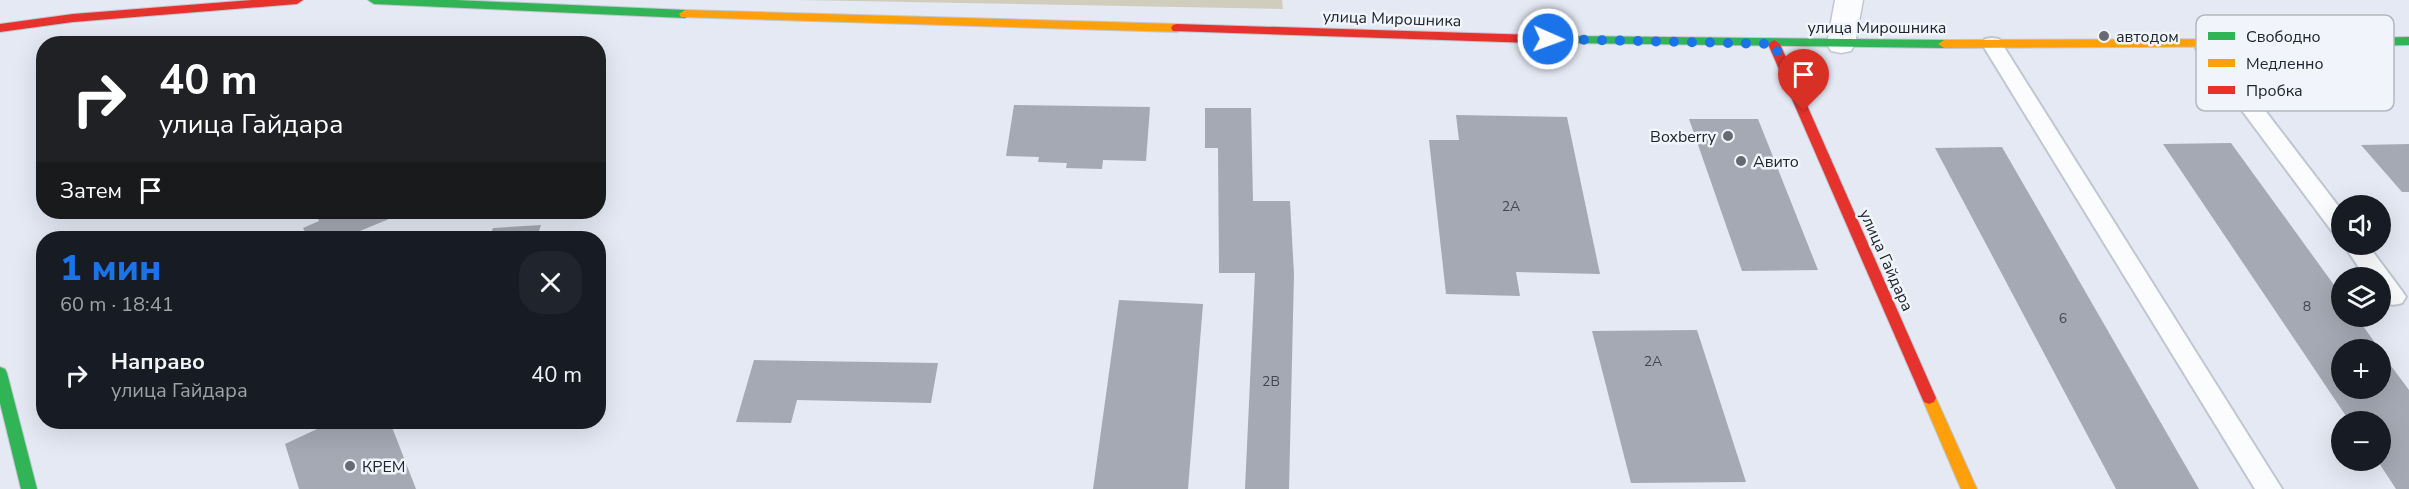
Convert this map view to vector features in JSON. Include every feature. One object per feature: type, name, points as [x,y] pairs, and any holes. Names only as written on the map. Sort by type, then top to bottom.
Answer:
[{"type":"main road","points":[[0,28],[169,5],[297,0]]},
{"type":"main road","name":"улица Мирошника","points":[[374,0],[659,7],[1774,44],[2196,45]]},
{"type":"main road","name":"улица Мирошника","points":[[2394,41],[2409,41]]},
{"type":"main road","name":"улица Гайдара","points":[[1774,44],[1970,489]]},
{"type":"main road","points":[[0,373],[29,489]]},
{"type":"street","points":[[1841,44],[1849,0]]},
{"type":"lane","points":[[1992,44],[2269,489]]},
{"type":"lane","points":[[2254,111],[2331,213]]},
{"type":"shaded area","points":[[798,0],[1282,0],[1283,9],[1282,9]]},
{"type":"building","points":[[1014,105],[1150,107],[1146,161],[1103,160],[1102,169],[1066,168],[1067,163],[1038,162],[1039,157],[1006,156]]},
{"type":"building","points":[[1205,108],[1251,108],[1253,201],[1290,201],[1294,274],[1289,489],[1245,489],[1255,273],[1219,273],[1218,148],[1205,148]]},
{"type":"building","points":[[1456,115],[1567,117],[1600,274],[1516,272],[1520,296],[1446,294],[1429,140],[1459,140]]},
{"type":"building","points":[[1689,119],[1758,119],[1818,270],[1742,271]]},
{"type":"building","points":[[2231,143],[2331,281],[2331,327],[2364,327],[2372,339],[2331,339],[2331,394],[2163,144]]},
{"type":"building","points":[[2409,144],[2409,192],[2402,192],[2361,145]]},
{"type":"building","points":[[2002,147],[2199,489],[2116,489],[1935,148]]},
{"type":"building","points":[[318,219],[389,219],[360,231],[304,231],[303,228],[319,221]]},
{"type":"building","points":[[541,225],[539,231],[492,231],[493,228]]},
{"type":"building","points":[[1119,300],[1203,304],[1188,489],[1093,489]]},
{"type":"building","points":[[1697,330],[1746,482],[1631,483],[1592,331]]},
{"type":"building","points":[[754,360],[938,363],[931,403],[797,400],[791,423],[736,422]]},
{"type":"building","points":[[2391,366],[2409,390],[2409,489],[2396,489],[2384,471],[2391,471],[2391,411],[2343,411],[2335,399],[2391,399]]},
{"type":"building","name":"КРЕМ","points":[[317,429],[393,429],[416,489],[299,489],[285,444]]},
{"type":"traffic: fast","points":[[374,0],[685,14]]},
{"type":"traffic: fast","points":[[1567,40],[1944,44]]},
{"type":"traffic: fast","points":[[2394,41],[2409,41]]},
{"type":"traffic: fast","points":[[0,373],[29,489]]},
{"type":"traffic: slow","points":[[685,14],[1177,28]]},
{"type":"traffic: slow","points":[[1944,44],[2196,43]]},
{"type":"traffic: slow","points":[[1929,398],[1969,489]]},
{"type":"traffic: jam","points":[[0,28],[73,18],[297,0]]},
{"type":"traffic: jam","points":[[1177,28],[1567,40]]},
{"type":"traffic: jam","points":[[1774,44],[1929,398]]},
{"type":"place","name":"автодом","points":[[2104,36]]},
{"type":"place","name":"Boxberry","points":[[1728,136]]},
{"type":"place","name":"Авито","points":[[1741,161]]},
{"type":"place","name":"КРЕМ","points":[[350,466]]},
{"type":"route","points":[[1548,39],[1774,44],[1804,111]]}]
